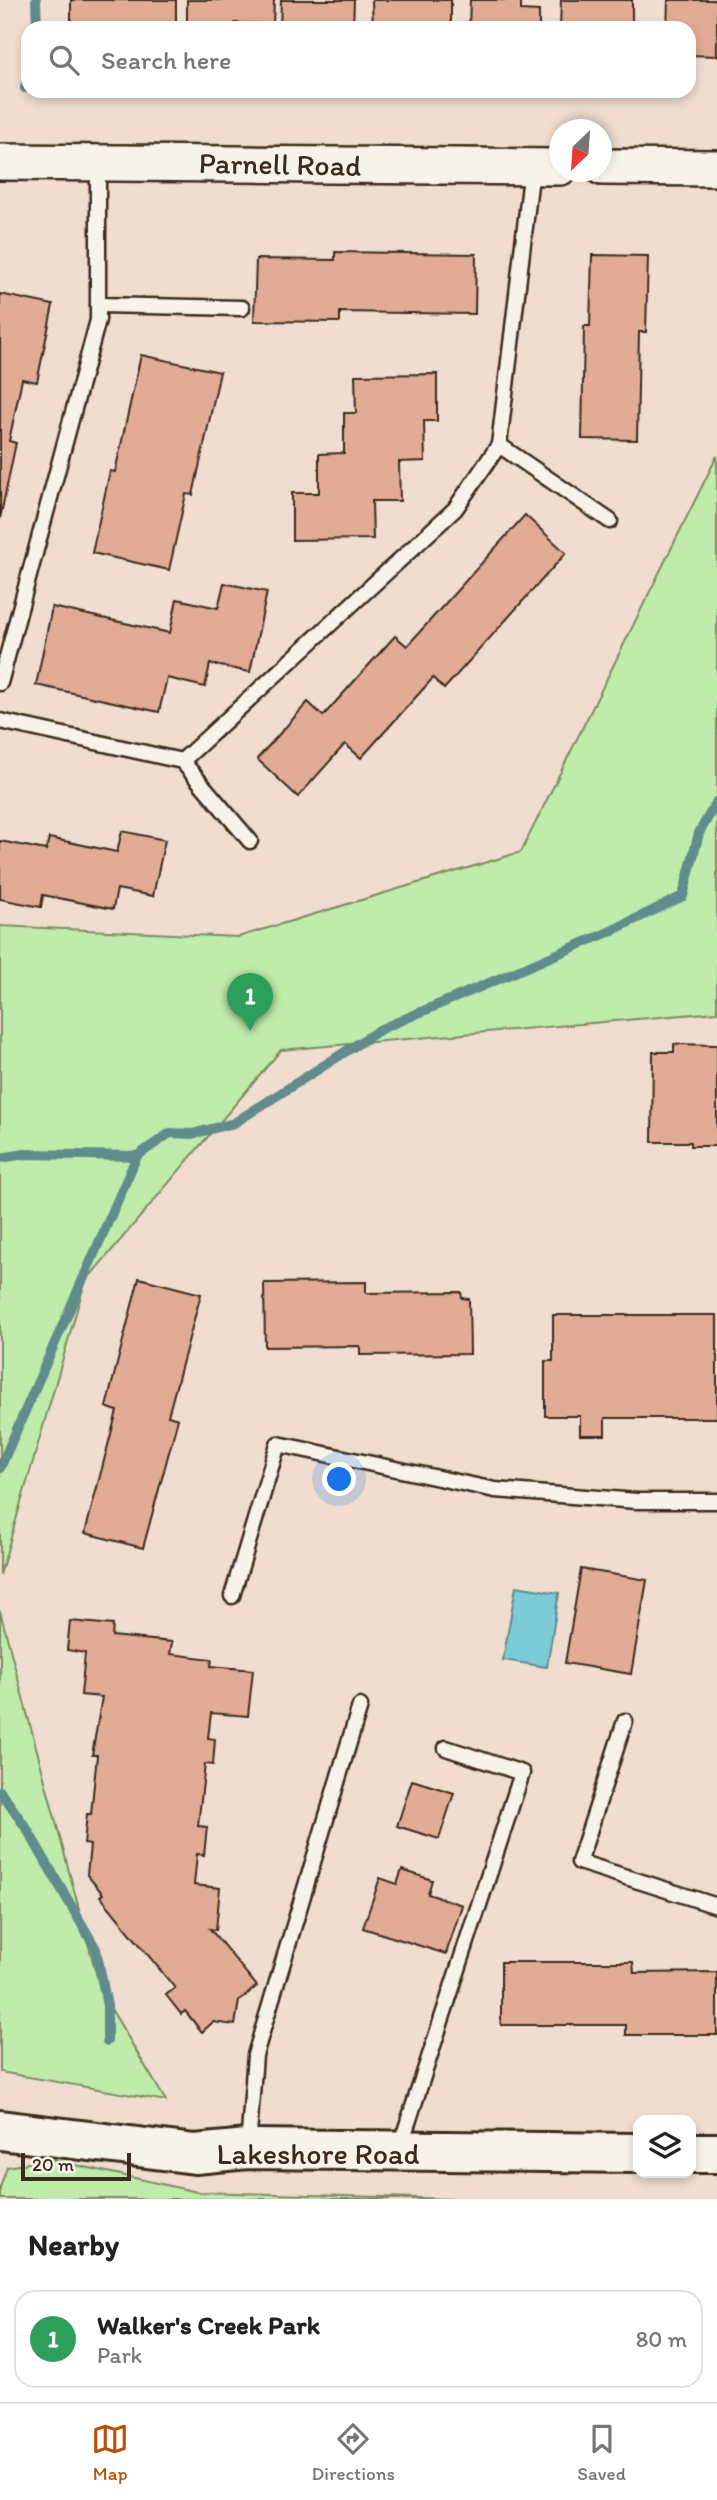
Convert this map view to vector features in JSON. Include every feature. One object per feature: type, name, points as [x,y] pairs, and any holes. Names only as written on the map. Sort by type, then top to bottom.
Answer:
[{"type":"main road","name":"Lakeshore Road","points":[[0,2130],[195,2154],[248,2149],[633,2154]]},
{"type":"main road","points":[[696,2153],[717,2153]]},
{"type":"street","name":"Parnell Road","points":[[0,162],[546,167]]},
{"type":"street","points":[[612,167],[717,168]]},
{"type":"lane","points":[[0,683],[98,320],[98,162]]},
{"type":"lane","points":[[182,761],[455,509],[499,445],[546,167]]},
{"type":"lane","points":[[98,305],[242,308]]},
{"type":"lane","points":[[499,445],[610,521]]},
{"type":"lane","points":[[0,721],[182,761],[250,841]]},
{"type":"lane","points":[[232,1596],[278,1444],[495,1490],[637,1501],[717,1501]]},
{"type":"lane","points":[[248,2149],[255,2055],[360,1706]]},
{"type":"lane","points":[[625,1721],[579,1862],[717,1906]]},
{"type":"lane","points":[[399,2152],[522,1773],[446,1748]]},
{"type":"green space","points":[[717,456],[717,1012],[281,1050],[85,1282],[0,1575],[0,926],[238,937],[521,852]]},
{"type":"green space","points":[[0,1611],[101,1992],[166,2101],[0,2072]]},
{"type":"green space","points":[[49,2159],[197,2192],[454,2199],[0,2199],[0,2188],[7,2167]]},
{"type":"water","points":[[516,1586],[559,1593],[547,1667],[503,1660]]},
{"type":"building","points":[[71,0],[176,0],[176,21],[71,21]]},
{"type":"building","points":[[187,0],[274,0],[273,21],[187,21]]},
{"type":"building","points":[[281,0],[354,0],[353,21],[280,21]]},
{"type":"building","points":[[372,0],[451,0],[451,21],[373,21]]},
{"type":"building","points":[[470,0],[521,0],[521,10],[539,11],[539,21],[469,21]]},
{"type":"building","points":[[561,0],[632,0],[632,21],[560,21]]},
{"type":"building","points":[[668,0],[717,0],[717,56],[696,55],[696,21],[667,21]]},
{"type":"building","points":[[335,252],[476,254],[475,314],[340,312],[340,322],[254,321],[256,259],[335,260]]},
{"type":"building","points":[[592,255],[648,256],[646,332],[639,332],[637,440],[582,439],[584,326],[590,326]]},
{"type":"building","points":[[0,294],[53,305],[37,382],[22,379],[9,441],[16,443],[0,519]]},
{"type":"building","points":[[141,355],[220,372],[193,495],[186,494],[169,570],[92,553],[110,471],[115,472]]},
{"type":"building","points":[[437,374],[437,421],[424,421],[425,461],[399,462],[400,501],[372,501],[373,539],[292,540],[292,493],[319,493],[319,454],[344,453],[344,413],[356,413],[355,375]]},
{"type":"building","points":[[525,515],[566,553],[444,689],[433,678],[361,758],[345,744],[298,797],[257,759],[308,702],[323,716],[395,636],[407,646]]},
{"type":"building","points":[[224,583],[267,592],[250,672],[210,664],[205,687],[167,678],[159,712],[36,685],[52,607],[170,633],[177,599],[218,608]]},
{"type":"building","points":[[122,831],[165,840],[153,896],[117,889],[113,909],[43,895],[41,907],[0,899],[0,841],[46,850],[49,838],[117,852]]},
{"type":"building","points":[[674,1044],[717,1045],[717,1146],[691,1146],[691,1142],[652,1142],[653,1052],[674,1052]]},
{"type":"building","points":[[139,1278],[201,1294],[168,1416],[178,1419],[143,1548],[85,1533],[117,1411],[106,1407]]},
{"type":"building","points":[[366,1282],[366,1293],[461,1292],[462,1298],[469,1299],[470,1354],[360,1355],[360,1346],[265,1347],[264,1283]]},
{"type":"building","points":[[553,1315],[717,1315],[717,1418],[605,1418],[605,1435],[580,1435],[580,1416],[545,1416],[545,1361],[553,1361]]},
{"type":"building","points":[[581,1569],[647,1580],[631,1674],[565,1663]]},
{"type":"building","points":[[70,1621],[113,1625],[112,1636],[172,1642],[170,1654],[212,1659],[211,1666],[253,1670],[248,1716],[211,1713],[208,1738],[215,1739],[213,1765],[205,1764],[198,1826],[207,1827],[204,1855],[197,1854],[194,1885],[220,1888],[216,1930],[210,1929],[257,1986],[239,2001],[235,2025],[213,2022],[202,2032],[185,2011],[181,2014],[166,1995],[175,1988],[100,1896],[103,1894],[87,1875],[90,1845],[84,1844],[87,1814],[91,1814],[97,1755],[92,1755],[102,1697],[81,1695],[85,1653],[67,1650]]},
{"type":"building","points":[[412,1780],[454,1793],[439,1839],[397,1826]]},
{"type":"building","points":[[402,1870],[432,1880],[428,1894],[462,1905],[446,1954],[363,1928],[380,1878],[397,1884]]},
{"type":"building","points":[[501,1962],[633,1962],[634,1973],[717,1972],[717,2035],[626,2035],[626,2025],[501,2025]]},
{"type":"waterway","points":[[36,0],[37,21]]},
{"type":"waterway","points":[[0,1468],[137,1156],[170,1133],[192,1134],[234,1123],[381,1029],[609,932],[683,896],[699,833],[717,801]]},
{"type":"waterway","points":[[0,1158],[25,1154],[137,1156]]},
{"type":"waterway","points":[[0,1791],[27,1829],[96,1949],[107,2006],[107,2041]]},
{"type":"place","name":"Walker's Creek Park","points":[[250,1031]]}]
